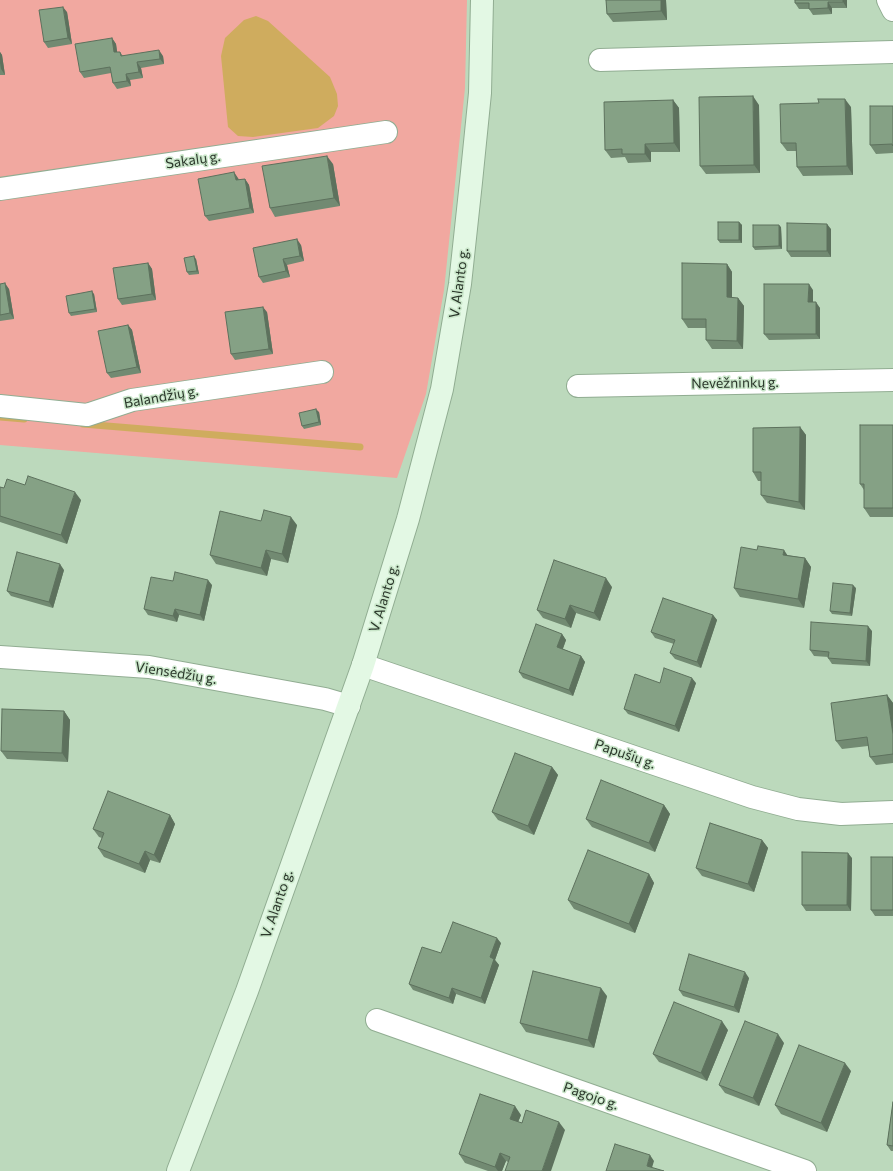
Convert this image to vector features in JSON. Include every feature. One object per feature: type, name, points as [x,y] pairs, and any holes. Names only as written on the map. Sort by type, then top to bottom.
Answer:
[{"type":"main road","name":"V. Alanto g.","points":[[178,1171],[247,991],[363,665],[408,519],[442,389],[460,284],[473,166],[480,94],[482,0]]},
{"type":"street","points":[[888,0],[893,10]]},
{"type":"street","points":[[600,60],[893,52]]},
{"type":"street","name":"Sakalų g.","points":[[0,189],[386,132]]},
{"type":"street","name":"Balandžių g.","points":[[0,406],[87,414],[132,400],[322,372]]},
{"type":"street","name":"Nevėžninkų g.","points":[[578,386],[893,380]]},
{"type":"street","name":"Viensėdžių g.","points":[[0,657],[149,667],[325,699],[349,706]]},
{"type":"street","name":"Papušių g.","points":[[363,665],[752,797],[798,808],[841,814],[893,812]]},
{"type":"street","name":"Pagojo g.","points":[[378,1020],[805,1171]]},
{"type":"shaded area","points":[[0,0],[467,0],[465,88],[444,290],[426,394],[397,478],[0,445]]},
{"type":"shaded area","points":[[256,16],[268,21],[330,77],[337,94],[338,106],[334,116],[318,128],[253,137],[238,136],[228,127],[221,56],[225,38],[244,20]]},
{"type":"building","points":[[606,0],[661,0],[661,11],[607,14]]},
{"type":"building","points":[[795,0],[843,0],[843,2],[828,2],[828,8],[809,9],[809,3],[795,3]]},
{"type":"building","points":[[63,7],[68,38],[44,42],[39,10]]},
{"type":"building","points":[[112,38],[114,52],[120,52],[121,56],[159,50],[160,59],[137,62],[139,72],[126,74],[127,81],[113,83],[110,67],[80,72],[75,44]]},
{"type":"building","points":[[753,96],[754,165],[700,166],[699,97]]},
{"type":"building","points":[[818,99],[845,99],[847,166],[797,167],[796,143],[781,143],[780,104],[819,103]]},
{"type":"building","points":[[673,100],[674,143],[645,144],[645,154],[622,154],[622,149],[605,150],[604,102]]},
{"type":"building","points":[[870,106],[893,106],[893,146],[892,144],[870,145]]},
{"type":"building","points":[[327,156],[334,198],[270,208],[262,166]]},
{"type":"building","points":[[234,172],[236,180],[245,179],[250,208],[205,216],[198,179]]},
{"type":"building","points":[[718,222],[739,222],[739,240],[718,240]]},
{"type":"building","points":[[787,223],[827,224],[827,251],[787,251]]},
{"type":"building","points":[[753,225],[779,225],[779,246],[753,247]]},
{"type":"building","points":[[297,239],[300,256],[283,259],[286,271],[259,277],[253,248]]},
{"type":"building","points":[[194,256],[197,271],[187,272],[184,258]]},
{"type":"building","points":[[148,263],[152,294],[118,299],[113,268]]},
{"type":"building","points":[[682,263],[727,264],[727,297],[738,298],[737,341],[706,340],[706,319],[682,319]]},
{"type":"building","points":[[5,283],[10,313],[0,315],[0,284]]},
{"type":"building","points":[[764,284],[809,284],[808,302],[816,302],[816,334],[764,334]]},
{"type":"building","points":[[92,291],[95,309],[69,313],[66,296]]},
{"type":"building","points":[[263,307],[269,349],[231,354],[225,312]]},
{"type":"building","points":[[128,325],[137,367],[107,373],[98,331]]},
{"type":"building","points":[[316,409],[319,422],[302,426],[299,413]]},
{"type":"building","points":[[860,425],[893,425],[893,508],[864,508],[864,484],[860,484]]},
{"type":"building","points":[[800,427],[799,502],[761,495],[761,472],[753,472],[753,428]]},
{"type":"building","points":[[28,476],[75,492],[61,535],[0,516],[0,487],[4,488],[7,479],[25,485]]},
{"type":"building","points":[[264,510],[291,517],[282,554],[266,550],[261,568],[210,555],[220,511],[261,521]]},
{"type":"building","points":[[758,546],[784,550],[783,555],[805,558],[798,599],[734,588],[741,547],[757,550]]},
{"type":"building","points":[[17,552],[60,564],[49,602],[7,591]]},
{"type":"building","points":[[554,560],[606,578],[594,613],[570,605],[565,619],[537,610]]},
{"type":"building","points":[[175,572],[208,580],[200,615],[175,609],[173,616],[144,609],[151,577],[173,581]]},
{"type":"building","points":[[833,583],[853,585],[850,613],[830,611]]},
{"type":"building","points":[[663,598],[713,615],[697,662],[670,653],[675,640],[651,632]]},
{"type":"building","points":[[811,622],[868,626],[866,661],[828,658],[829,652],[810,650]]},
{"type":"building","points":[[536,624],[562,634],[557,647],[581,656],[569,690],[519,672]]},
{"type":"building","points":[[664,668],[692,678],[675,726],[624,709],[635,674],[660,683]]},
{"type":"building","points":[[887,695],[893,734],[893,754],[870,757],[867,737],[836,741],[831,703]]},
{"type":"building","points":[[2,709],[64,711],[62,753],[1,751]]},
{"type":"building","points":[[515,753],[552,767],[528,826],[492,812]]},
{"type":"building","points":[[601,780],[664,805],[649,843],[586,819]]},
{"type":"building","points":[[108,791],[170,815],[154,855],[145,851],[139,864],[98,848],[104,833],[93,829]]},
{"type":"building","points":[[710,823],[762,840],[748,884],[696,868]]},
{"type":"building","points":[[588,850],[649,874],[629,924],[568,900]]},
{"type":"building","points":[[802,852],[848,853],[847,905],[802,905]]},
{"type":"building","points":[[871,857],[893,857],[893,910],[871,910]]},
{"type":"building","points":[[453,922],[497,938],[490,957],[494,959],[481,998],[452,988],[449,998],[409,984],[422,947],[441,953]]},
{"type":"building","points":[[689,954],[745,972],[734,1007],[679,990]]},
{"type":"building","points":[[533,971],[601,988],[588,1040],[520,1023]]},
{"type":"building","points":[[674,1002],[722,1021],[701,1073],[653,1054]]},
{"type":"building","points":[[745,1021],[778,1034],[753,1098],[719,1085]]},
{"type":"building","points":[[799,1045],[845,1063],[821,1123],[775,1105]]},
{"type":"building","points":[[480,1094],[515,1106],[510,1119],[522,1123],[526,1110],[559,1122],[542,1171],[505,1171],[510,1157],[500,1153],[495,1167],[459,1154]]},
{"type":"building","points":[[893,1102],[893,1146],[887,1145]]},
{"type":"building","points":[[615,1144],[650,1155],[647,1166],[664,1171],[606,1171]]},
{"type":"waterway","points":[[0,417],[24,419]]},
{"type":"waterway","points":[[83,424],[360,447]]}]
